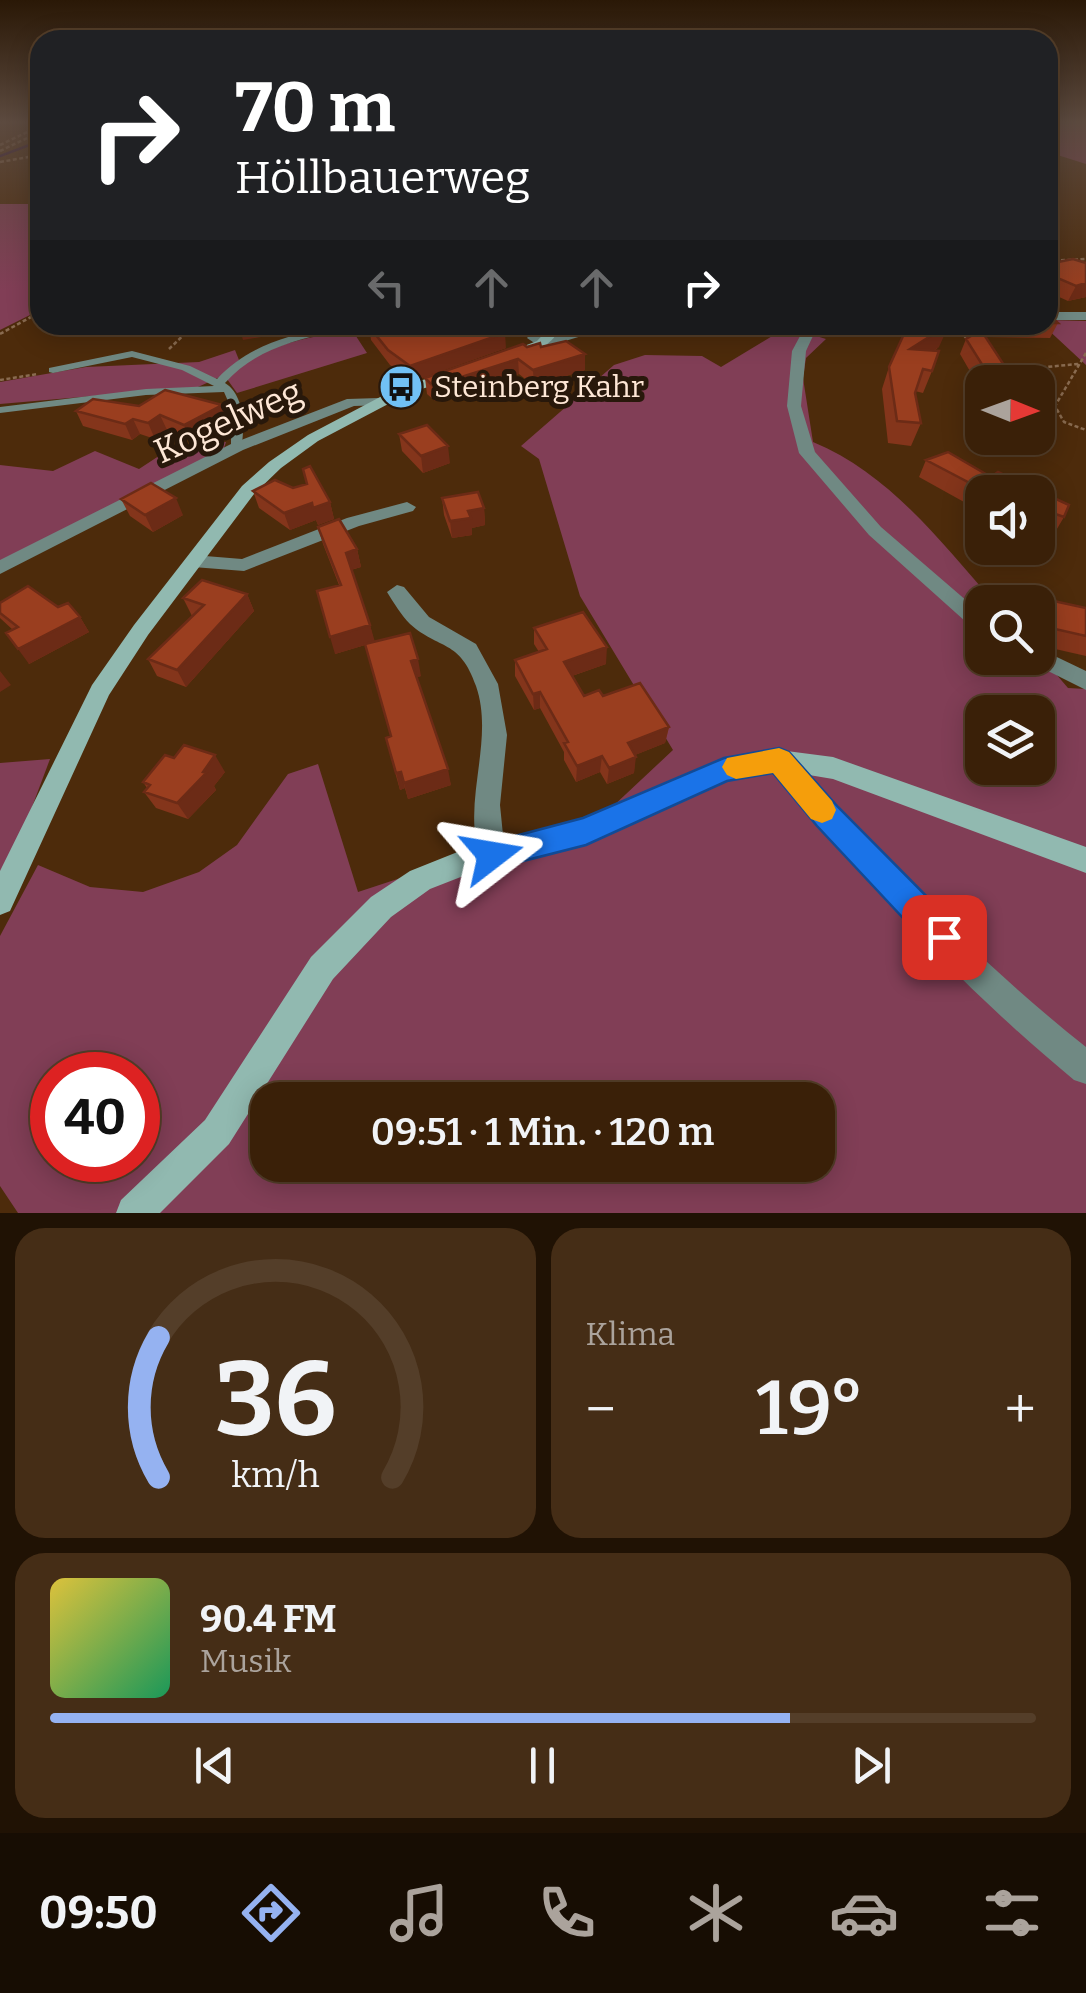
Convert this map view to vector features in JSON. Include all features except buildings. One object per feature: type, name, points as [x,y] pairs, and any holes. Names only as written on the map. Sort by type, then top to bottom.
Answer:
[{"type":"main road","points":[[494,362],[542,344],[550,335]]},
{"type":"main road","points":[[0,901],[100,691],[248,490],[275,464],[379,402],[459,373]]},
{"type":"main road","points":[[134,1213],[217,1132],[322,968],[382,907],[420,880],[492,855],[586,831],[724,770],[779,760],[834,768],[884,784],[1086,860]]},
{"type":"street","points":[[1058,316],[1086,316]]},
{"type":"street","points":[[536,335],[533,338],[542,344],[575,335]]},
{"type":"street","points":[[807,335],[799,351],[794,406],[807,453],[875,532],[965,610]]},
{"type":"street","name":"Kogelweg","points":[[0,568],[237,447],[352,402],[379,402]]},
{"type":"street","points":[[193,561],[244,566],[353,522],[407,508]]},
{"type":"street","points":[[397,592],[416,618],[454,636],[473,656],[494,708],[496,756],[486,834],[492,855]]},
{"type":"street","points":[[1055,665],[1086,681]]},
{"type":"street","points":[[779,760],[827,817],[1023,1019],[1086,1068]]},
{"type":"lane","points":[[224,386],[237,364],[264,347],[309,335]]},
{"type":"lane","points":[[53,370],[122,354],[156,358],[224,386],[236,408],[237,447]]},
{"type":"lane","points":[[0,410],[224,386]]},
{"type":"lane","points":[[90,413],[114,395]]},
{"type":"path","points":[[1058,260],[1086,259]]},
{"type":"path","points":[[0,334],[30,318]]},
{"type":"path","points":[[156,358],[182,335]]},
{"type":"path","points":[[964,335],[975,348]]},
{"type":"path","points":[[1086,353],[1055,406],[1064,422],[1086,430]]},
{"type":"path","points":[[1055,366],[1078,364]]},
{"type":"path","points":[[0,380],[53,370]]},
{"type":"shaded area","points":[[0,204],[30,204],[30,315],[0,330]]},
{"type":"shaded area","points":[[1058,320],[1086,321],[1086,365],[1054,335],[1058,335]]},
{"type":"shaded area","points":[[355,335],[367,353],[237,393],[227,379],[269,350],[301,340]]},
{"type":"shaded area","points":[[774,335],[826,339],[806,358],[803,378],[813,442],[841,456],[890,491],[979,585],[965,585],[965,675],[1055,673],[1068,688],[1086,689],[1086,1213],[18,1213],[0,1186],[0,936],[38,865],[90,887],[143,892],[199,872],[237,845],[288,774],[318,764],[358,892],[610,809],[673,750],[580,596],[539,459],[521,446],[614,365],[645,355],[702,356],[721,367]]},
{"type":"shaded area","points":[[235,350],[239,360],[222,376],[198,387],[0,404],[0,382],[86,367],[199,362]]},
{"type":"shaded area","points":[[226,442],[224,448],[0,564],[0,465],[53,471],[95,451],[139,469],[168,450]]},
{"type":"shaded area","points":[[50,759],[23,831],[0,873],[0,763]]},
{"type":"slow traffic","points":[[736,767],[779,760],[822,810]]},
{"type":"place","name":"Steinberg Kahr","points":[[401,387]]},
{"type":"route","points":[[492,855],[586,831],[724,770],[779,760],[827,817],[944,937]]}]
